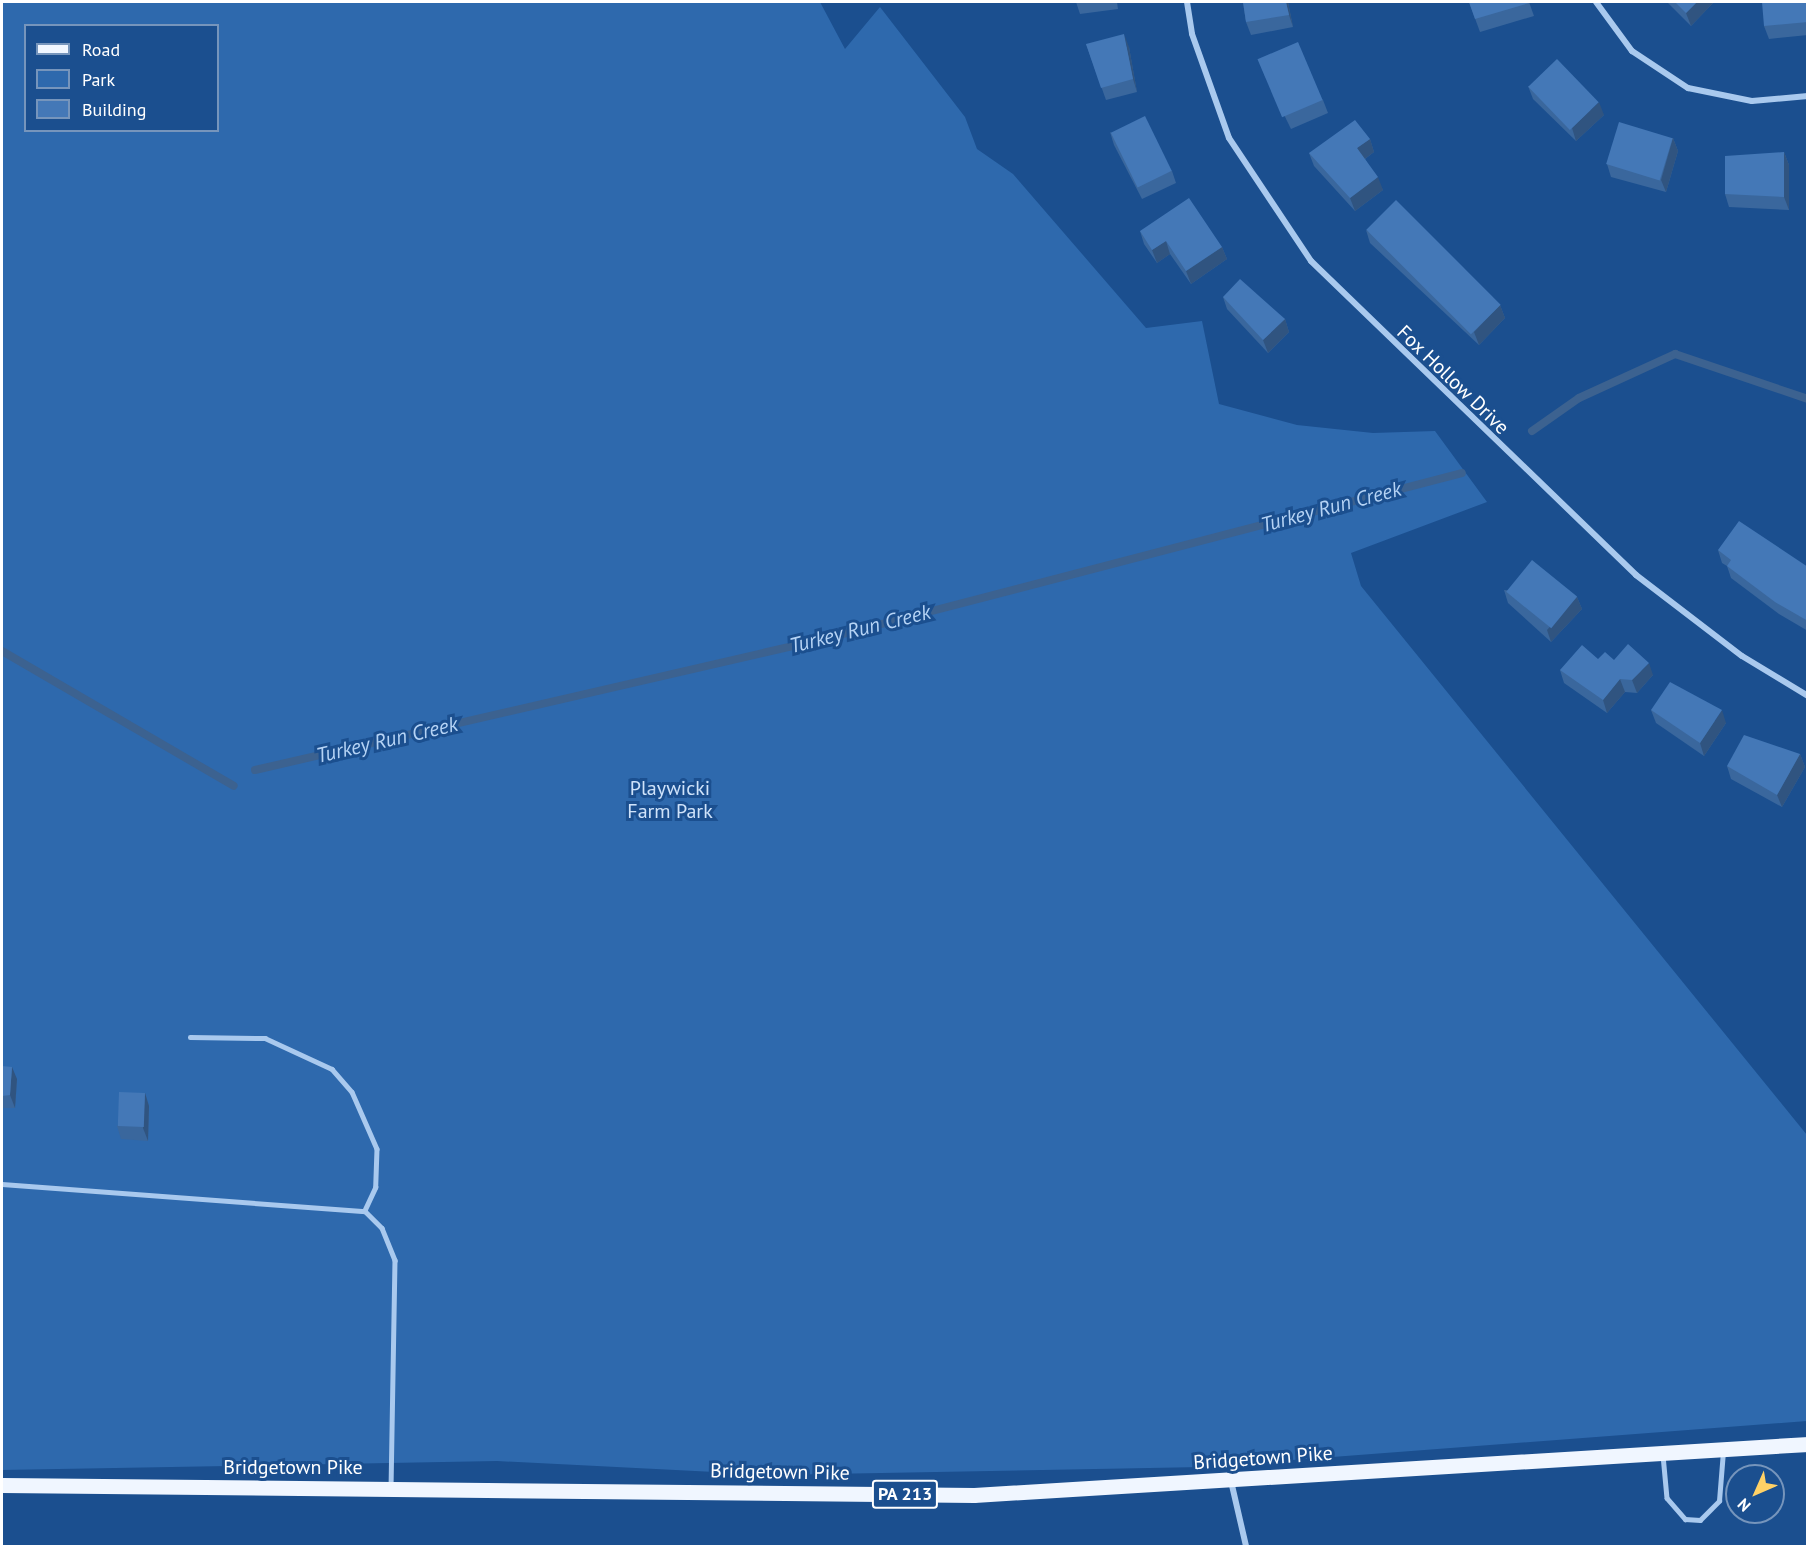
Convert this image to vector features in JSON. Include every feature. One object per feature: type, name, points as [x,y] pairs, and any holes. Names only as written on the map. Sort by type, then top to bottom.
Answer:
[{"type":"main road","name":"Bridgetown Pike","points":[[2,1485],[974,1495],[1808,1444]]},
{"type":"street","name":"Fox Hollow Drive","points":[[1187,2],[1192,34],[1228,138],[1311,261],[1636,575],[1742,657],[1808,696]]},
{"type":"street","points":[[1596,2],[1632,51],[1688,88],[1752,101],[1808,96]]},
{"type":"street","points":[[1231,1481],[1246,1546]]},
{"type":"lane","points":[[190,1037],[265,1038],[332,1069],[352,1092],[377,1149],[376,1187],[365,1211]]},
{"type":"lane","points":[[2,1184],[365,1211],[382,1228],[395,1260],[391,1488]]},
{"type":"lane","points":[[1663,1452],[1667,1498],[1685,1519],[1700,1520],[1719,1501],[1723,1448]]},
{"type":"green space","name":"Playwicki Farm Park","points":[[2,2],[820,2],[845,49],[880,7],[965,117],[977,149],[1013,174],[1146,328],[1202,321],[1219,404],[1297,425],[1373,433],[1435,431],[1487,502],[1351,553],[1361,586],[1807,1135],[1807,1421],[1202,1467],[772,1475],[497,1461],[2,1470]]},
{"type":"building","points":[[1243,2],[1286,2],[1289,15],[1246,22]]},
{"type":"building","points":[[1469,2],[1529,2],[1529,3],[1475,19]]},
{"type":"building","points":[[1675,2],[1697,2],[1686,13]]},
{"type":"building","points":[[1762,2],[1808,2],[1808,22],[1764,26]]},
{"type":"building","points":[[1124,34],[1133,79],[1101,88],[1086,44]]},
{"type":"building","points":[[1298,42],[1323,100],[1282,117],[1257,59]]},
{"type":"building","points":[[1557,59],[1599,102],[1570,130],[1528,87]]},
{"type":"building","points":[[1145,116],[1172,171],[1138,187],[1111,133]]},
{"type":"building","points":[[1355,120],[1370,139],[1357,148],[1378,177],[1350,198],[1309,153]]},
{"type":"building","points":[[1619,122],[1673,138],[1660,180],[1606,164]]},
{"type":"building","points":[[1784,152],[1784,197],[1725,194],[1725,156]]},
{"type":"building","points":[[1189,198],[1222,247],[1186,271],[1166,241],[1152,250],[1140,231]]},
{"type":"building","points":[[1396,200],[1501,305],[1471,334],[1366,230]]},
{"type":"building","points":[[1240,279],[1285,319],[1263,340],[1223,297]]},
{"type":"building","points":[[1739,521],[1808,567],[1808,621],[1775,602],[1727,566],[1731,560],[1718,550]]},
{"type":"building","points":[[1532,560],[1577,597],[1551,628],[1506,592]]},
{"type":"building","points":[[1628,644],[1649,663],[1632,680],[1620,679],[1603,700],[1560,670],[1582,645],[1598,659],[1605,652],[1614,660]]},
{"type":"building","points":[[1670,682],[1722,710],[1700,743],[1651,710]]},
{"type":"building","points":[[1744,735],[1800,754],[1777,795],[1727,766]]},
{"type":"building","points":[[2,1066],[12,1067],[10,1095],[2,1096]]},
{"type":"building","points":[[119,1092],[145,1093],[144,1127],[118,1126]]},
{"type":"waterway","name":"Turkey Run Creek","points":[[1532,431],[1579,398],[1675,354],[1808,399]]},
{"type":"waterway","name":"Turkey Run Creek","points":[[255,770],[824,639],[1462,473]]},
{"type":"waterway","name":"Turkey Run Creek","points":[[2,651],[234,786]]}]
